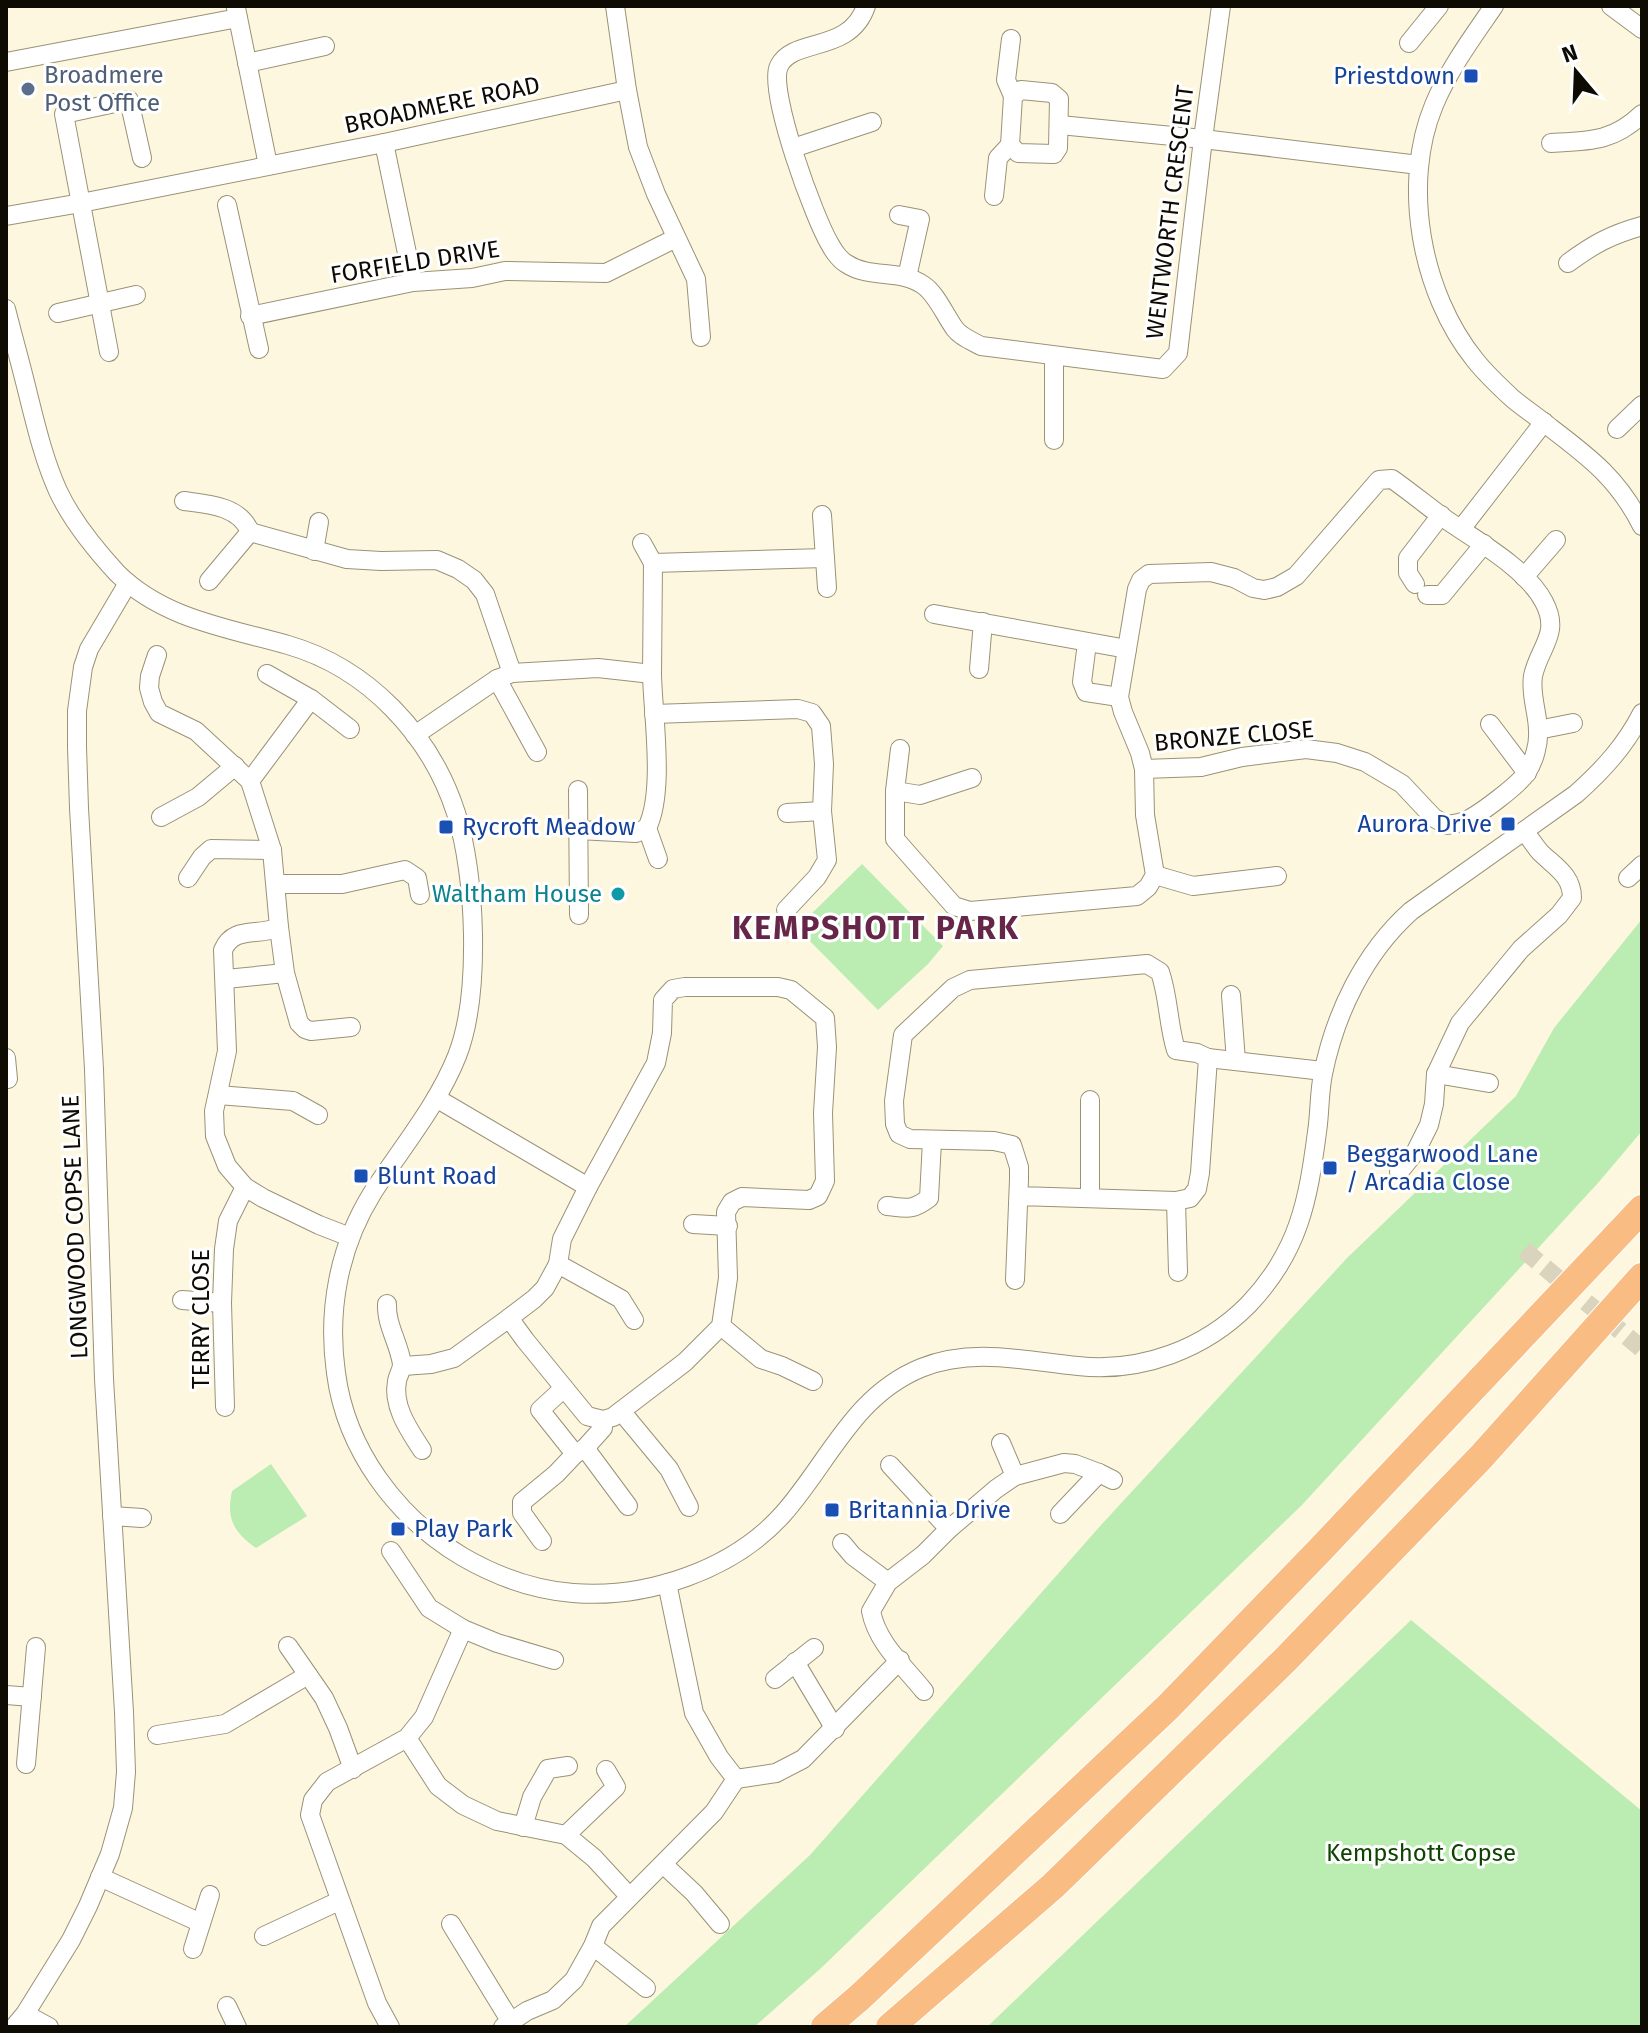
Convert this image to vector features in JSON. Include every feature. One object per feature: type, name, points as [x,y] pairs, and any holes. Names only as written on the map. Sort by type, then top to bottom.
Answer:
[{"type":"highway","points":[[825,2027],[1168,1707],[1642,1209]]},
{"type":"highway","points":[[890,2027],[1053,1886],[1285,1660],[1481,1457],[1642,1277]]},
{"type":"street","points":[[615,6],[638,147],[696,279],[701,337]]},
{"type":"street","points":[[866,6],[856,25],[844,36],[788,55],[779,66],[777,85],[812,206],[831,247],[845,264],[863,271],[907,277],[920,219],[899,215]]},
{"type":"street","name":"WENTWORTH CRESCENT","points":[[907,277],[925,285],[958,332],[981,346],[1163,369],[1178,353],[1221,6]]},
{"type":"street","points":[[1494,6],[1444,82],[1428,120],[1419,165],[1418,205],[1424,249],[1434,283],[1451,320],[1474,358],[1516,401],[1607,473],[1642,526]]},
{"type":"street","points":[[1611,6],[1642,29]]},
{"type":"street","points":[[1409,43],[1433,8]]},
{"type":"street","points":[[6,62],[236,12],[268,165]]},
{"type":"street","points":[[994,196],[998,158],[1010,145],[1013,96],[1006,80],[1011,39]]},
{"type":"street","points":[[247,63],[325,46]]},
{"type":"street","name":"BROADMERE ROAD","points":[[6,216],[384,143],[627,90]]},
{"type":"street","points":[[1010,145],[1018,153],[1054,154],[1058,148],[1060,125],[1059,99],[1052,93],[1021,90],[1013,96]]},
{"type":"street","points":[[109,352],[64,114],[129,100],[142,158]]},
{"type":"street","points":[[1551,143],[1600,140],[1641,115]]},
{"type":"street","points":[[793,148],[872,122]]},
{"type":"street","points":[[1060,125],[1419,165]]},
{"type":"street","points":[[384,143],[413,282]]},
{"type":"street","points":[[227,205],[259,349]]},
{"type":"street","points":[[1568,263],[1616,233],[1642,226]]},
{"type":"street","name":"FORFIELD DRIVE","points":[[250,316],[413,282],[472,278],[505,271],[606,273],[676,238]]},
{"type":"street","points":[[58,313],[136,295]]},
{"type":"street","points":[[6,309],[41,444],[61,497],[87,537],[128,583],[151,599],[194,619],[291,646],[348,672],[387,702],[415,735],[447,786],[465,847],[473,941],[469,1012],[459,1053],[436,1098],[374,1191],[350,1237],[341,1266],[333,1314],[337,1384],[349,1425],[361,1450],[381,1484],[403,1509],[453,1551],[490,1571],[522,1583],[567,1593],[616,1593],[687,1577],[724,1559],[775,1523],[864,1405],[892,1383],[938,1362],[978,1356],[1016,1357],[1096,1368],[1138,1364],[1182,1350],[1221,1329],[1266,1284],[1287,1256],[1294,1239],[1307,1193],[1318,1129],[1323,1071],[1349,995],[1371,956],[1411,911],[1576,794],[1597,775],[1626,740],[1642,713]]},
{"type":"street","points":[[1054,356],[1054,440]]},
{"type":"street","points":[[1617,429],[1642,405]]},
{"type":"street","points":[[1461,529],[1544,422]]},
{"type":"street","points":[[900,749],[895,791],[895,839],[954,906],[970,911],[1137,896],[1148,887],[1155,875],[1145,815],[1144,769],[1119,697],[1141,580],[1149,574],[1211,572],[1234,578],[1253,588],[1264,590],[1277,587],[1296,576],[1379,480],[1392,479],[1484,544],[1524,577],[1545,604],[1551,623],[1533,680],[1538,730],[1536,749],[1527,773]]},
{"type":"street","points":[[184,501],[209,504],[234,512],[247,523],[250,532]]},
{"type":"street","points":[[822,515],[827,588]]},
{"type":"street","points":[[1441,515],[1408,558],[1408,573],[1421,590],[1442,595],[1484,544]]},
{"type":"street","points":[[314,551],[319,522]]},
{"type":"street","points":[[250,532],[347,559],[437,560],[474,580],[485,594],[505,676],[537,752]]},
{"type":"street","points":[[209,581],[250,532]]},
{"type":"street","points":[[1524,577],[1556,540]]},
{"type":"street","points":[[578,830],[636,833],[647,828],[651,819],[657,776],[652,674],[653,563],[642,543]]},
{"type":"street","points":[[653,563],[825,558]]},
{"type":"street","name":"LONGWOOD COPSE LANE","points":[[49,2027],[19,2020],[71,1940],[100,1877],[118,1830],[126,1772],[104,1379],[94,1069],[79,808],[77,711],[89,649],[128,583]]},
{"type":"street","points":[[934,614],[1127,649]]},
{"type":"street","points":[[979,669],[983,622]]},
{"type":"street","points":[[1087,643],[1083,688],[1086,692],[1119,697]]},
{"type":"street","points":[[157,655],[149,688],[159,713],[196,731],[250,781],[272,850],[285,973],[299,1023],[311,1031],[351,1027]]},
{"type":"street","points":[[415,735],[505,676],[598,668],[652,674]]},
{"type":"street","points":[[267,674],[311,699],[350,729]]},
{"type":"street","points":[[250,781],[311,699]]},
{"type":"street","points":[[654,714],[798,709],[812,713],[821,726],[824,764],[822,811],[827,860],[809,887],[786,910]]},
{"type":"street","points":[[1538,730],[1573,723]]},
{"type":"street","points":[[1490,724],[1527,773]]},
{"type":"street","name":"BRONZE CLOSE","points":[[1144,769],[1201,767],[1242,757],[1306,749],[1337,753],[1365,762],[1402,784],[1434,818],[1447,825],[1465,821],[1516,785],[1527,773]]},
{"type":"street","points":[[161,817],[198,797],[235,766]]},
{"type":"street","points":[[895,791],[920,795],[972,778]]},
{"type":"street","points":[[578,790],[579,915]]},
{"type":"street","points":[[787,813],[822,811]]},
{"type":"street","points":[[647,828],[658,859]]},
{"type":"street","points":[[1399,1172],[1416,1151],[1429,1125],[1436,1074],[1460,1023],[1521,949],[1559,915],[1572,898],[1567,876],[1524,831]]},
{"type":"street","points":[[188,878],[211,849],[272,850]]},
{"type":"street","points":[[276,884],[342,884],[405,870],[417,878],[420,895]]},
{"type":"street","points":[[1155,875],[1193,886],[1277,876]]},
{"type":"street","points":[[279,927],[270,932],[237,934],[227,941],[223,950],[227,1051],[214,1111],[215,1136],[227,1166],[245,1187],[319,1225],[350,1237]]},
{"type":"street","points":[[1015,1280],[1019,1167],[1012,1145],[994,1141],[910,1139],[899,1134],[895,1124],[894,1101],[903,1035],[953,988],[970,980],[1147,964],[1160,972],[1176,1050],[1208,1058],[1323,1071]]},
{"type":"street","points":[[226,979],[285,973]]},
{"type":"street","points":[[403,1366],[454,1358],[545,1288],[558,1264],[562,1239],[656,1063],[662,1033],[663,1000],[673,989],[778,987],[791,990],[825,1018],[825,1181],[818,1196],[809,1200],[742,1197],[732,1202],[726,1212],[728,1278],[721,1326],[685,1362],[621,1411],[603,1420],[587,1416],[509,1318]]},
{"type":"street","points":[[1231,995],[1236,1061]]},
{"type":"street","points":[[6,1058],[8,1079]]},
{"type":"street","points":[[1019,1196],[1176,1201],[1190,1198],[1197,1189],[1200,1173],[1208,1058]]},
{"type":"street","points":[[1436,1074],[1489,1083]]},
{"type":"street","points":[[218,1095],[293,1101],[318,1115]]},
{"type":"street","points":[[436,1098],[588,1187]]},
{"type":"street","points":[[1090,1100],[1090,1198]]},
{"type":"street","points":[[887,1206],[910,1209],[929,1198],[932,1141]]},
{"type":"street","name":"TERRY CLOSE","points":[[225,1407],[224,1249],[228,1221],[245,1187]]},
{"type":"street","points":[[1176,1201],[1178,1272]]},
{"type":"street","points":[[693,1224],[728,1226]]},
{"type":"street","points":[[558,1264],[621,1299],[634,1320]]},
{"type":"street","points":[[182,1300],[222,1303]]},
{"type":"street","points":[[387,1304],[386,1315],[403,1366],[396,1383],[399,1408],[422,1450]]},
{"type":"street","points":[[721,1326],[761,1359],[813,1381]]},
{"type":"street","points":[[564,1388],[540,1410],[628,1506]]},
{"type":"street","points":[[621,1411],[669,1469],[689,1507]]},
{"type":"street","points":[[542,1541],[522,1513],[522,1502],[603,1428],[603,1420]]},
{"type":"street","points":[[1001,1443],[1015,1476]]},
{"type":"street","points":[[924,1691],[880,1637],[873,1623],[871,1611],[888,1582],[1015,1476],[1064,1463],[1106,1476],[1060,1514]]},
{"type":"street","points":[[890,1465],[949,1529]]},
{"type":"street","points":[[112,1516],[142,1518]]},
{"type":"street","points":[[842,1543],[853,1556],[888,1582]]},
{"type":"street","points":[[391,1551],[429,1608],[463,1629],[554,1660]]},
{"type":"street","points":[[667,1583],[694,1713],[719,1757],[736,1779]]},
{"type":"street","points":[[390,2027],[377,2003],[310,1815],[313,1800],[327,1782],[407,1738],[424,1717],[463,1629]]},
{"type":"street","points":[[288,1646],[324,1698],[353,1769]]},
{"type":"street","points":[[26,1764],[36,1647]]},
{"type":"street","points":[[775,1679],[814,1648]]},
{"type":"street","points":[[514,2020],[553,2000],[574,1980],[601,1926],[714,1812],[736,1779],[776,1773],[803,1759],[900,1660]]},
{"type":"street","points":[[795,1662],[835,1729]]},
{"type":"street","points":[[157,1735],[233,1721],[308,1675]]},
{"type":"street","points":[[6,1695],[32,1697]]},
{"type":"street","points":[[407,1738],[438,1786],[450,1796],[497,1821],[566,1835],[594,1858],[629,1896]]},
{"type":"street","points":[[523,1827],[532,1797],[548,1769],[568,1766]]},
{"type":"street","points":[[566,1835],[616,1787],[606,1770]]},
{"type":"street","points":[[664,1865],[694,1893],[720,1924]]},
{"type":"street","points":[[100,1877],[201,1923]]},
{"type":"street","points":[[193,1949],[210,1895]]},
{"type":"street","points":[[264,1936],[339,1901]]},
{"type":"street","points":[[451,1924],[514,2020],[540,2027]]},
{"type":"street","points":[[593,1946],[646,1988]]},
{"type":"street","points":[[227,2006],[237,2027]]},
{"type":"green space","points":[[862,864],[943,946],[878,1010],[797,928]]},
{"type":"green space","points":[[1642,919],[1642,1131],[1598,1183],[1301,1506],[819,1970],[754,2027],[624,2027],[810,1855],[1101,1525],[1347,1258],[1516,1096],[1554,1028]]},
{"type":"green space","points":[[271,1464],[307,1516],[256,1548],[233,1524],[230,1509],[232,1491]]},
{"type":"green space","name":"Kempshott Copse","points":[[1411,1620],[1642,1811],[1642,2027],[987,2027]]},
{"type":"tunnel","points":[[1524,1250],[1642,1349]]},
{"type":"place","name":"Priestdown","points":[[1471,76]]},
{"type":"place","name":"Broadmere Post Office","points":[[28,89]]},
{"type":"place","name":"Aurora Drive","points":[[1508,824]]},
{"type":"place","name":"Rycroft Meadow","points":[[446,827]]},
{"type":"place","name":"Waltham House","points":[[618,894]]},
{"type":"place","name":"Beggarwood Lane / Arcadia Close","points":[[1330,1168]]},
{"type":"place","name":"Blunt Road","points":[[361,1176]]},
{"type":"place","name":"Britannia Drive","points":[[832,1510]]},
{"type":"place","name":"Play Park","points":[[398,1529]]},
{"type":"district","name":"KEMPSHOTT PARK","points":[[876,928]]}]
